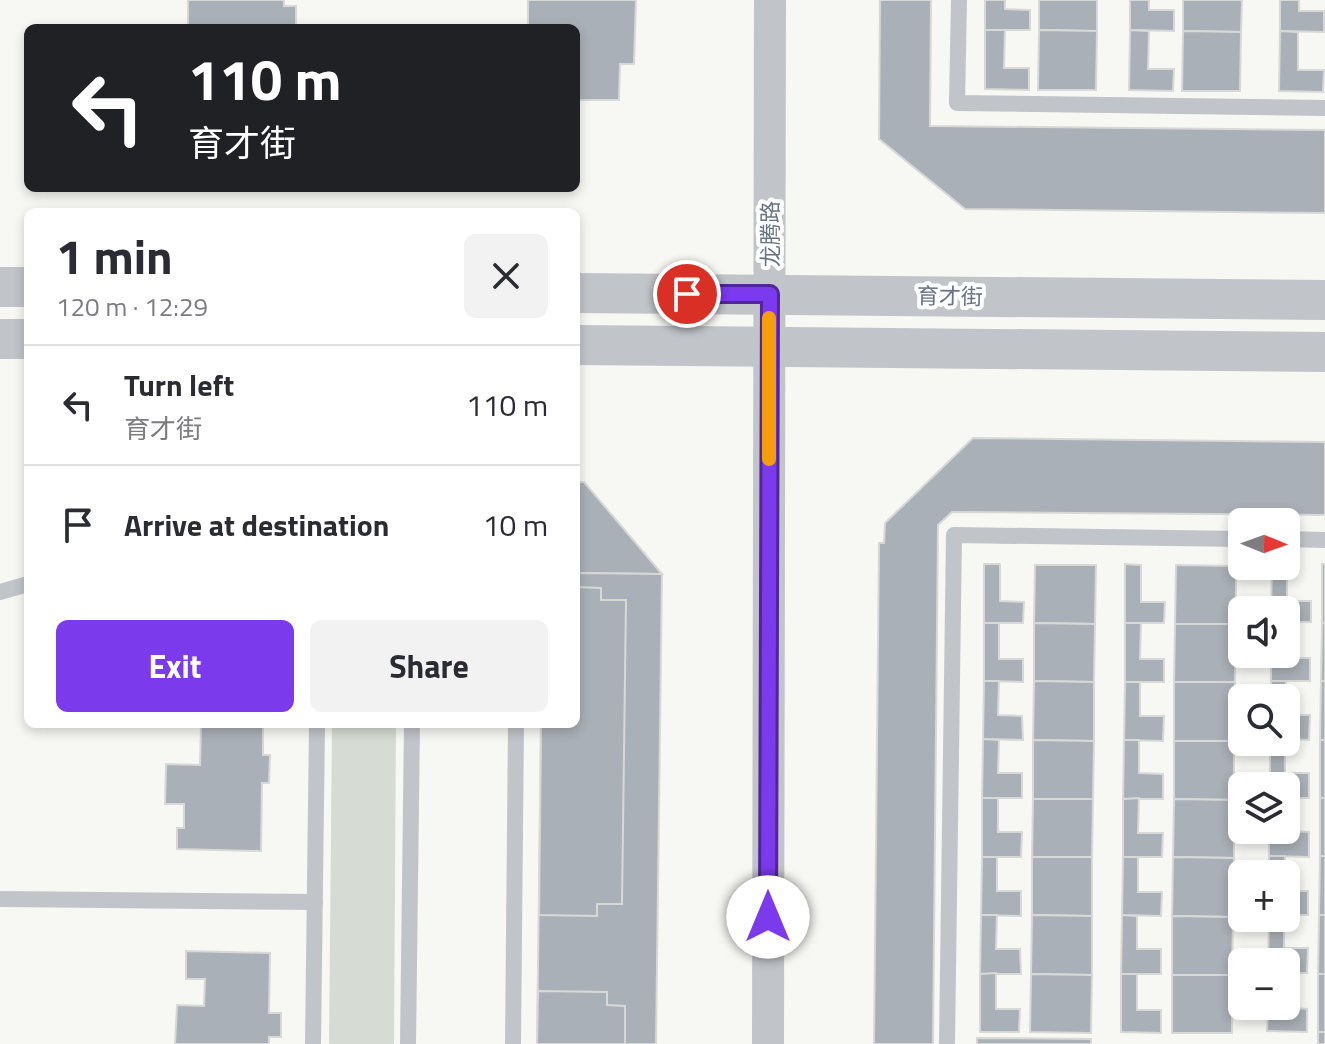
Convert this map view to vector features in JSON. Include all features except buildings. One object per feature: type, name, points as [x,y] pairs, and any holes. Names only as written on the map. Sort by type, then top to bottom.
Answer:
[{"type":"street","name":"龙腾路","points":[[768,1044],[770,0]]},
{"type":"street","points":[[0,287],[24,287]]},
{"type":"street","name":"育才街","points":[[580,293],[1325,300]]},
{"type":"street","points":[[0,339],[24,339]]},
{"type":"street","points":[[580,345],[1325,352]]},
{"type":"lane","points":[[959,0],[957,103],[1325,108]]},
{"type":"lane","points":[[947,1044],[954,535],[1228,539]]},
{"type":"lane","points":[[1300,539],[1325,540]]},
{"type":"lane","points":[[0,592],[24,585]]},
{"type":"lane","points":[[313,1044],[317,728]]},
{"type":"lane","points":[[408,1044],[412,728]]},
{"type":"lane","points":[[513,1044],[516,728]]},
{"type":"lane","points":[[0,899],[315,902]]},
{"type":"shaded area","points":[[332,728],[396,728],[394,1044],[329,1044]]},
{"type":"slow traffic","points":[[769,318],[769,459]]},
{"type":"route","points":[[687,294],[770,294],[768,917]]}]
